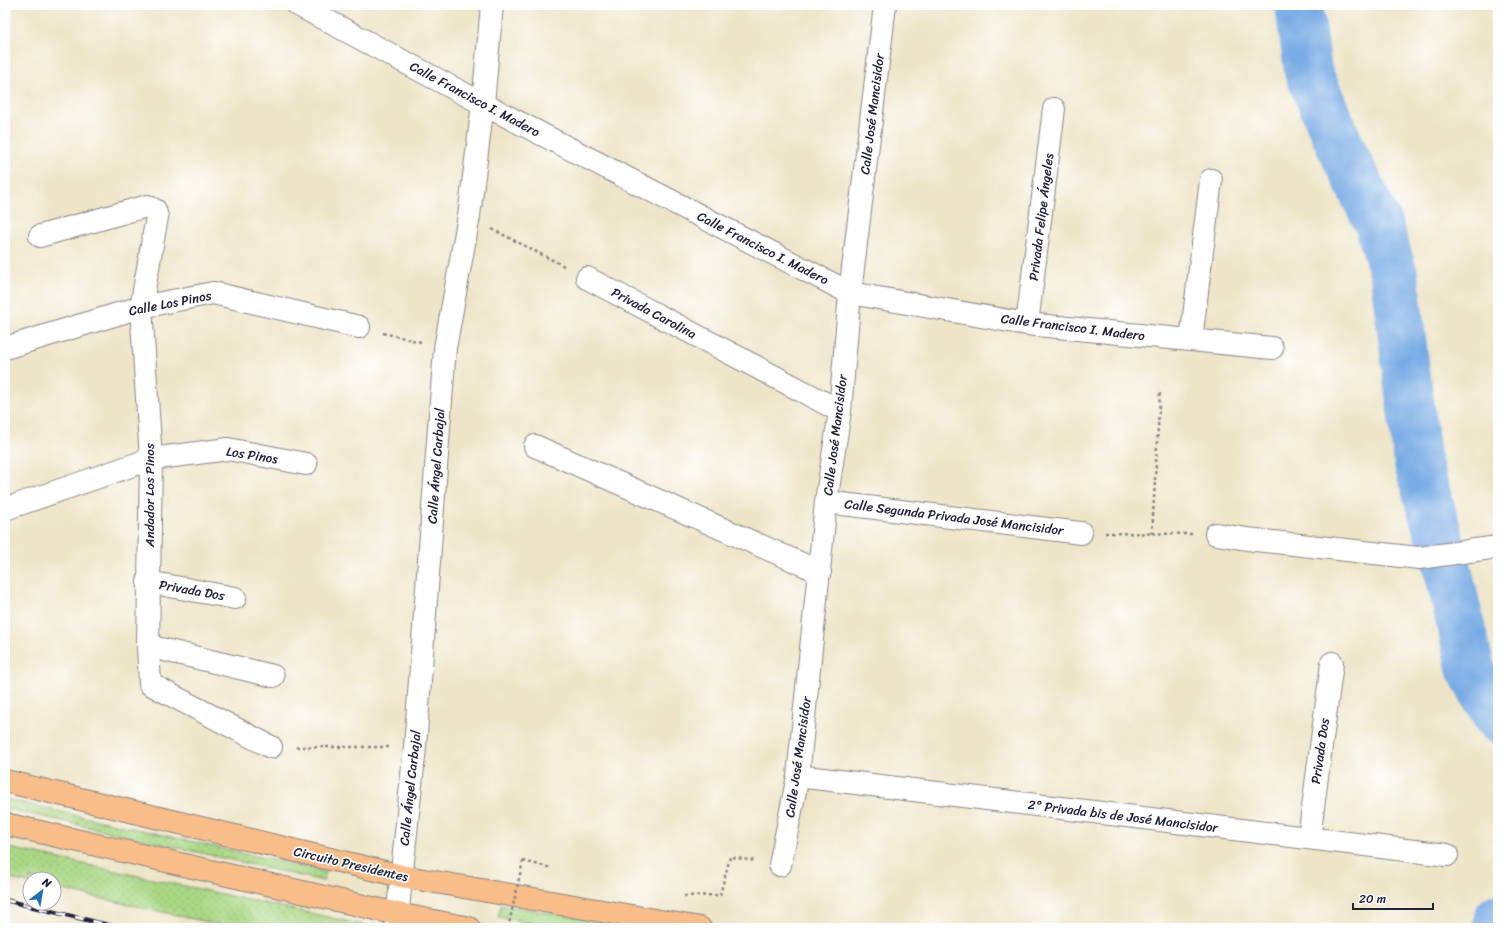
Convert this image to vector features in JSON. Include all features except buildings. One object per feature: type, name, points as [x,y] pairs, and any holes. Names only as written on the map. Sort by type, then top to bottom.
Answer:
[{"type":"main road","name":"Circuito Presidentes","points":[[5,781],[402,876],[700,928]]},
{"type":"main road","points":[[5,824],[397,921],[469,928]]},
{"type":"street","name":"Calle Francisco I. Madero","points":[[298,5],[483,104],[850,293],[1028,324],[1272,348]]},
{"type":"street","name":"Calle Ángel Carbajal","points":[[397,921],[415,747],[445,348],[469,216],[483,104],[492,5]]},
{"type":"street","name":"Calle José Mancisidor","points":[[780,865],[798,776],[826,502],[840,411],[850,293],[885,5]]},
{"type":"street","name":"Privada Felipe Ángeles","points":[[1028,324],[1054,109]]},
{"type":"street","points":[[1191,340],[1211,180]]},
{"type":"street","name":"Andador Los Pinos","points":[[40,236],[147,206],[155,210],[157,217],[142,306],[151,459],[148,582],[148,646],[150,684],[271,747]]},
{"type":"street","name":"Privada Carolina","points":[[587,278],[840,411]]},
{"type":"street","name":"Calle Los Pinos","points":[[5,348],[142,306],[213,293],[360,327]]},
{"type":"street","points":[[535,446],[820,572]]},
{"type":"street","name":"Los Pinos","points":[[151,459],[228,449],[306,464]]},
{"type":"street","points":[[5,509],[151,459]]},
{"type":"street","name":"Calle Segunda Privada José Mancisidor","points":[[826,502],[1081,533]]},
{"type":"street","points":[[1216,534],[1419,558],[1498,547]]},
{"type":"street","name":"Privada Dos","points":[[148,582],[235,598]]},
{"type":"street","points":[[148,646],[273,676]]},
{"type":"street","name":"Privada Dos","points":[[1309,838],[1332,663]]},
{"type":"street","name":"2° Privada bis de José Mancisidor","points":[[798,776],[1447,856]]},
{"type":"path","points":[[469,216],[587,278]]},
{"type":"path","points":[[360,327],[445,348]]},
{"type":"path","points":[[1152,534],[1160,391]]},
{"type":"path","points":[[1081,533],[1216,534]]},
{"type":"path","points":[[271,747],[415,747]]},
{"type":"path","points":[[684,896],[720,894],[730,856],[780,865]]},
{"type":"path","points":[[508,928],[523,861],[552,868]]},
{"type":"green space","points":[[5,799],[326,872],[323,881],[5,808]]},
{"type":"green space","points":[[5,847],[369,926],[368,928],[234,928],[62,890],[62,871],[22,871],[22,881],[5,878]]},
{"type":"green space","points":[[501,905],[644,928],[559,928],[498,917]]},
{"type":"waterway","points":[[1299,5],[1308,71],[1342,150],[1378,223],[1394,275],[1418,464],[1445,557],[1471,670],[1498,719]]},
{"type":"waterway","points":[[1496,928],[1498,918]]},
{"type":"railway","points":[[5,900],[120,928]]}]
